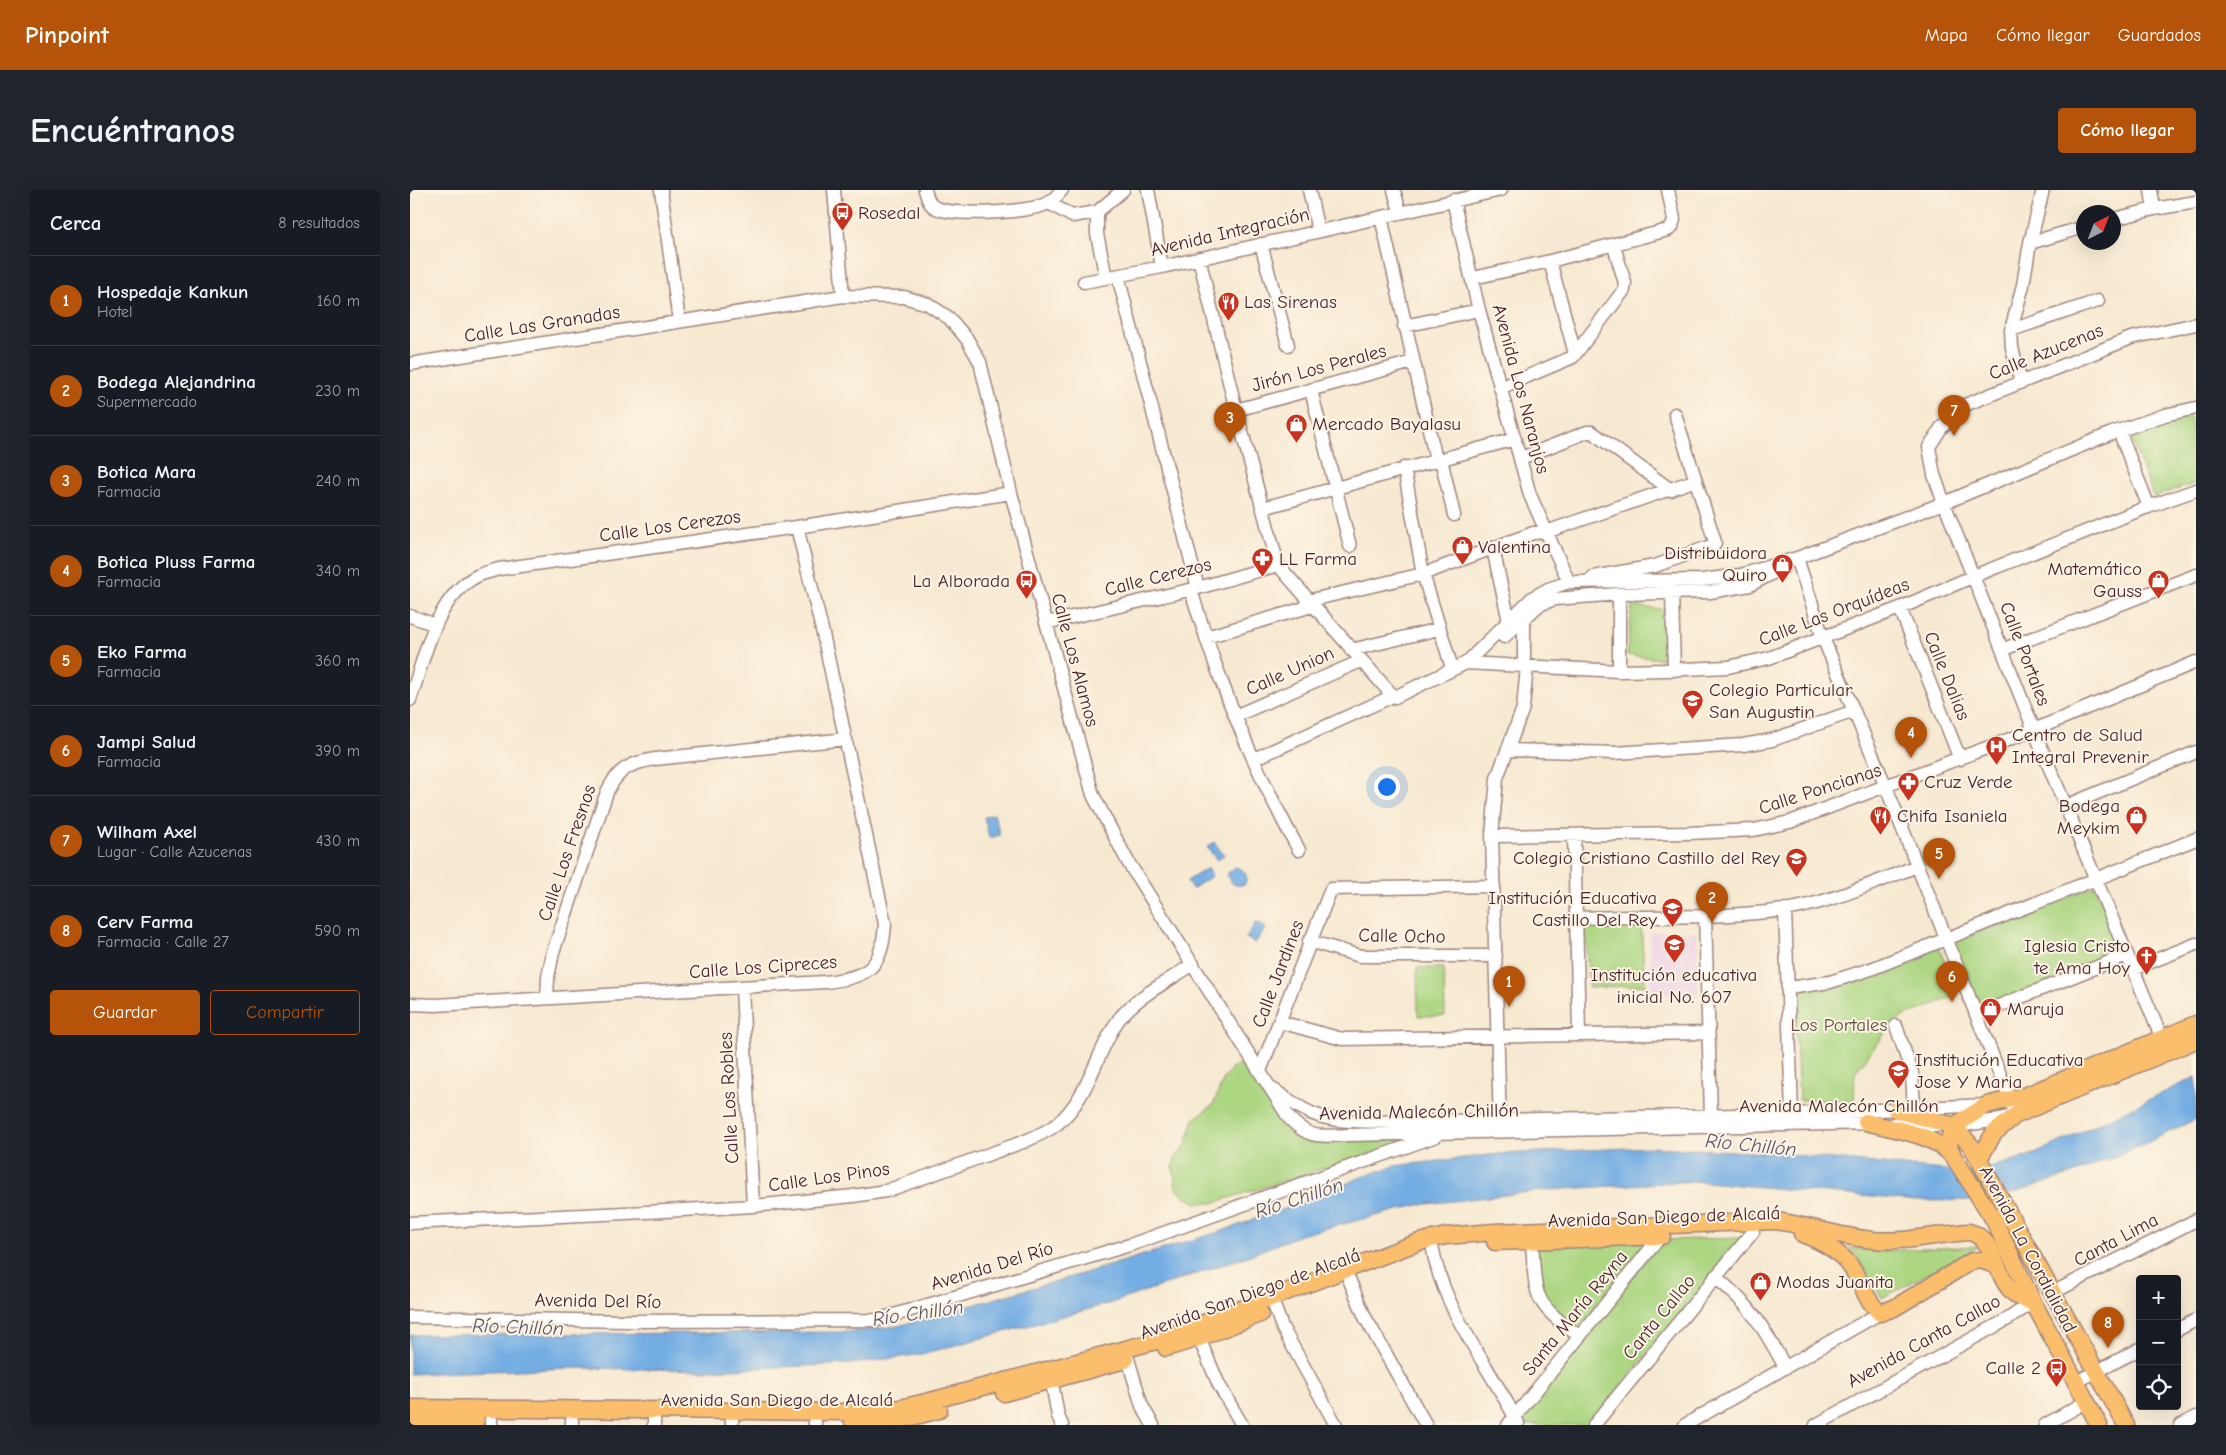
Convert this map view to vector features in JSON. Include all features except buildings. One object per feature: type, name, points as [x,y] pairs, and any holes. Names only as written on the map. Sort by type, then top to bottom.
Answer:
[{"type":"main road","name":"Avenida Malecón Chillón","points":[[2013,1107],[2027,1095],[2196,1024]]},
{"type":"main road","name":"Avenida Malecón Chillón","points":[[1987,1105],[2013,1107],[2196,1040]]},
{"type":"main road","points":[[1954,1126],[1987,1105]]},
{"type":"main road","name":"Avenida La Cordialidad","points":[[2013,1107],[1994,1133],[1980,1159],[2033,1302],[2099,1425]]},
{"type":"main road","points":[[1896,1110],[1954,1126],[1980,1159]]},
{"type":"main road","points":[[1866,1122],[1930,1140],[1944,1147],[1957,1161]]},
{"type":"main road","name":"Avenida La Cordialidad","points":[[1954,1126],[1949,1146],[1957,1161],[2000,1215],[2052,1293],[2126,1425]]},
{"type":"main road","name":"Avenida San Diego de Alcalá","points":[[732,1419],[901,1408],[1050,1374],[1128,1359],[1199,1338],[1417,1253],[1474,1242],[1532,1242],[1775,1221],[1794,1223],[1831,1233],[1874,1240],[1895,1240],[1969,1232],[1978,1234],[1986,1242],[1996,1265],[2014,1296],[2033,1302]]},
{"type":"main road","name":"Avenida San Diego de Alcalá","points":[[411,1416],[732,1419],[815,1424],[893,1423],[1156,1341],[1419,1242],[1446,1236],[1494,1232],[1666,1231],[1792,1232],[1803,1234],[1827,1246],[1848,1264],[1870,1304],[1880,1313]]},
{"type":"main road","points":[[1880,1313],[1894,1308],[1972,1262],[1980,1260],[1996,1265]]},
{"type":"main road","name":"Avenida Canta Callao","points":[[2033,1302],[2052,1293]]},
{"type":"main road","name":"Avenida San Diego de Alcalá","points":[[411,1416],[491,1422],[572,1423],[654,1419]]},
{"type":"street","points":[[662,190],[679,322]]},
{"type":"street","points":[[834,190],[843,296]]},
{"type":"street","points":[[925,190],[929,201],[934,206],[972,212],[1002,213],[1026,210],[1049,203],[1062,190]]},
{"type":"street","points":[[1049,203],[1072,216],[1097,212],[1123,190]]},
{"type":"street","points":[[1148,190],[1162,267]]},
{"type":"street","points":[[1309,190],[1318,231]]},
{"type":"street","points":[[1394,190],[1400,212]]},
{"type":"street","name":"Avenida Integración","points":[[1084,282],[1162,267],[1381,217],[1476,193],[1501,190]]},
{"type":"street","points":[[1473,278],[1550,262],[1614,246],[1670,229],[1674,219],[1668,190]]},
{"type":"street","points":[[2021,382],[2012,348],[2011,330],[2043,190]]},
{"type":"street","points":[[2152,190],[2154,209]]},
{"type":"street","name":"Avenida Los Naranjos","points":[[1453,200],[1473,278],[1479,310],[1530,496],[1570,582]]},
{"type":"street","points":[[2121,217],[2154,209],[2196,202]]},
{"type":"street","points":[[1097,212],[1097,234],[1112,277],[1206,637],[1235,716],[1281,817],[1299,850]]},
{"type":"street","points":[[1381,217],[1412,362],[1454,515]]},
{"type":"street","points":[[2030,243],[2076,229]]},
{"type":"street","points":[[1261,244],[1288,345]]},
{"type":"street","points":[[1500,388],[1574,357],[1624,290],[1625,283],[1614,246]]},
{"type":"street","points":[[1199,258],[1236,410],[1278,565],[1392,696]]},
{"type":"street","points":[[1550,262],[1575,354]]},
{"type":"street","name":"Calle Las Granadas","points":[[410,364],[843,296]]},
{"type":"street","name":"Calle Los Alamos","points":[[843,296],[904,297],[928,304],[949,318],[967,339],[980,362],[1011,493],[1093,795],[1128,862],[1270,1087]]},
{"type":"street","points":[[2011,330],[2098,300]]},
{"type":"street","points":[[1404,326],[1479,310]]},
{"type":"street","name":"Calle Azucenas","points":[[1929,447],[1941,428],[1965,405],[2131,338],[2196,324]]},
{"type":"street","name":"Jirón Los Perales","points":[[1236,410],[1412,362]]},
{"type":"street","points":[[1312,390],[1350,546]]},
{"type":"street","points":[[1570,582],[1703,580],[1741,575],[1797,558],[1944,503],[2120,431],[2165,415],[2196,408]]},
{"type":"street","points":[[1471,663],[1509,621],[1537,595],[1570,582],[1612,572],[1655,566],[1714,545],[1715,540],[1675,414]]},
{"type":"street","points":[[2120,431],[2149,507]]},
{"type":"street","points":[[1521,458],[1587,432],[1592,432],[1670,490]]},
{"type":"street","points":[[1263,508],[1335,490],[1404,468],[1515,439]]},
{"type":"street","name":"Calle Portales","points":[[1929,447],[1934,474],[1944,503],[2004,649],[2034,730],[2162,1038]]},
{"type":"street","points":[[1404,468],[1422,574],[1452,668]]},
{"type":"street","points":[[1206,637],[1310,604],[1422,574],[1533,534],[1546,532],[1696,480]]},
{"type":"street","name":"Calle Las Orquídeas","points":[[1471,663],[1619,671],[1737,666],[1769,658],[1823,638],[1974,576],[2196,490]]},
{"type":"street","name":"Calle Los Cerezos","points":[[410,700],[436,625],[444,608],[457,590],[477,576],[499,569],[797,527],[1011,493]]},
{"type":"street","name":"Calle Los Cipreces","points":[[410,1004],[436,1005],[742,988],[849,980],[864,974],[877,961],[883,944],[885,924],[846,739],[797,527]]},
{"type":"street","points":[[1493,549],[1509,621]]},
{"type":"street","points":[[1254,759],[1392,696],[1395,697],[1452,668],[1471,663],[1540,605],[1555,599],[1619,594],[1710,592],[1750,585],[1774,574],[1797,558]]},
{"type":"street","points":[[1797,558],[1823,638],[1886,788],[2013,1107]]},
{"type":"street","name":"Calle Cerezos","points":[[1046,623],[1195,589],[1278,565]]},
{"type":"street","points":[[2004,649],[2176,581],[2196,575]]},
{"type":"street","points":[[1672,592],[1674,670]]},
{"type":"street","points":[[1619,594],[1619,671]]},
{"type":"street","name":"Calle Dalias","points":[[1900,608],[1960,759]]},
{"type":"street","points":[[410,616],[436,625]]},
{"type":"street","points":[[1500,1125],[1492,836],[1497,778],[1523,708],[1525,667],[1524,619]]},
{"type":"street","points":[[1351,650],[1439,629]]},
{"type":"street","name":"Calle Union","points":[[1235,716],[1361,661]]},
{"type":"street","name":"Calle Poncianas","points":[[1492,836],[1690,833],[1754,830],[1790,822],[1886,788],[2034,730],[2196,662]]},
{"type":"street","points":[[1508,750],[1614,753],[1743,745],[1772,740],[1854,711]]},
{"type":"street","name":"Calle Los Fresnos","points":[[547,998],[548,977],[553,952],[600,811],[614,778],[625,768],[641,761],[655,759],[846,739]]},
{"type":"street","points":[[2066,806],[2196,752]]},
{"type":"street","points":[[1574,835],[1579,1034]]},
{"type":"street","points":[[1789,988],[1830,982],[1872,969],[2196,839]]},
{"type":"street","points":[[1576,918],[1705,915],[1785,910],[1839,895],[1917,866]]},
{"type":"street","name":"Calle Jardines","points":[[1260,1071],[1331,889],[1494,886]]},
{"type":"street","points":[[1785,910],[1792,1114]]},
{"type":"street","points":[[1705,915],[1712,1115]]},
{"type":"street","name":"Calle Ocho","points":[[1310,941],[1360,956],[1496,956]]},
{"type":"street","points":[[2133,969],[2196,944]]},
{"type":"street","points":[[1976,1016],[2127,955]]},
{"type":"street","name":"Calle Los Pinos","points":[[410,1223],[753,1206],[886,1191],[1042,1134],[1058,1124],[1082,1094],[1110,1034],[1120,1018],[1132,1005],[1193,964]]},
{"type":"street","name":"Calle Los Robles","points":[[742,988],[753,1206]]},
{"type":"street","points":[[1280,1022],[1342,1039],[1708,1033]]},
{"type":"street","points":[[1896,1026],[1912,1073],[1914,1109]]},
{"type":"street","name":"Avenida Malecón Chillón","points":[[1270,1087],[1316,1115],[1348,1120],[1500,1125],[1866,1122],[1954,1126],[1992,1121],[2013,1107]]},
{"type":"street","name":"Avenida Malecón Chillón","points":[[1270,1087],[1289,1118],[1302,1132],[1316,1136],[1446,1133],[1500,1125],[1987,1105]]},
{"type":"street","name":"Avenida Del Río","points":[[410,1316],[627,1321],[877,1320],[1130,1245],[1446,1133]]},
{"type":"street","name":"Canta Lima","points":[[2052,1293],[2196,1220]]},
{"type":"street","name":"Santa María Reyna","points":[[1514,1423],[1579,1336],[1666,1231]]},
{"type":"street","name":"Canta Callao","points":[[1594,1425],[1753,1232]]},
{"type":"street","points":[[1532,1242],[1536,1290],[1539,1300],[1553,1317],[1579,1336]]},
{"type":"street","points":[[1433,1250],[1441,1282],[1451,1304],[1514,1423]]},
{"type":"street","points":[[1716,1277],[1752,1311],[1762,1325],[1785,1368]]},
{"type":"street","points":[[1349,1279],[1365,1317],[1426,1425]]},
{"type":"street","name":"Avenida Canta Callao","points":[[1816,1425],[2008,1318],[2033,1302]]},
{"type":"street","points":[[1275,1308],[1282,1327],[1336,1425]]},
{"type":"street","points":[[1685,1425],[1880,1313]]},
{"type":"street","points":[[2181,1328],[2196,1320]]},
{"type":"street","points":[[1199,1338],[1219,1385],[1242,1425]]},
{"type":"street","points":[[2076,1382],[2136,1351]]},
{"type":"street","points":[[1128,1359],[1142,1406],[1153,1425]]},
{"type":"street","points":[[1050,1374],[1058,1416],[1062,1425]]},
{"type":"street","points":[[2045,1425],[2086,1402]]},
{"type":"street","points":[[2181,1425],[2196,1418]]},
{"type":"shaded area","name":"Institución educativa inicial No. 607","points":[[1650,932],[1697,932],[1698,994],[1650,994]]},
{"type":"green space","points":[[2189,414],[2196,440],[2196,483],[2154,497],[2130,437]]},
{"type":"green space","points":[[1632,606],[1668,610],[1663,659],[1627,655]]},
{"type":"green space","points":[[2095,886],[2124,954],[1982,1011],[1955,942]]},
{"type":"green space","points":[[1641,922],[1645,985],[1589,988],[1585,925]]},
{"type":"green space","name":"Los Portales","points":[[1939,947],[1958,995],[1898,1019],[1891,1025],[1855,1073],[1854,1101],[1799,1100],[1794,992]]},
{"type":"green space","points":[[1417,968],[1444,968],[1445,1016],[1418,1016]]},
{"type":"green space","points":[[1247,1059],[1298,1139],[1414,1140],[1213,1203],[1197,1203],[1184,1196],[1176,1188],[1173,1165],[1176,1157],[1185,1147],[1194,1119],[1213,1105],[1224,1078],[1231,1069]]},
{"type":"green space","points":[[1742,1238],[1589,1425],[1527,1425],[1522,1417],[1662,1240]]},
{"type":"green space","points":[[1652,1241],[1579,1331],[1543,1301],[1535,1246]]},
{"type":"green space","points":[[1980,1246],[1882,1298],[1856,1255],[1848,1248],[1878,1251]]},
{"type":"water","points":[[994,814],[1000,835],[989,838],[984,817]]},
{"type":"water","points":[[1214,842],[1224,855],[1217,860],[1207,847]]},
{"type":"water","points":[[1235,867],[1245,872],[1245,884],[1236,885],[1226,875]]},
{"type":"water","points":[[1208,868],[1212,876],[1192,889],[1187,881]]},
{"type":"water","points":[[1256,922],[1266,928],[1255,943],[1246,938]]},
{"type":"water","points":[[2196,1077],[2196,1119],[2138,1147],[2075,1173],[1991,1200],[1917,1201],[1695,1181],[1548,1190],[1418,1205],[1300,1235],[1245,1257],[1108,1304],[922,1354],[851,1364],[708,1370],[573,1368],[410,1374],[410,1335],[848,1332],[898,1326],[1085,1273],[1222,1231],[1312,1199],[1361,1177],[1394,1166],[1499,1154],[1650,1147],[1773,1153],[1974,1173],[2037,1153]]},
{"type":"place","name":"Rosedal","points":[[842,232]]},
{"type":"place","name":"Las Sirenas","points":[[1228,321]]},
{"type":"place","name":"Wilham Axel","points":[[1954,436]]},
{"type":"place","name":"Botica Mara","points":[[1230,443]]},
{"type":"place","name":"Mercado Bayalasu","points":[[1296,443]]},
{"type":"place","name":"Valentina","points":[[1462,566]]},
{"type":"place","name":"LL Farma","points":[[1263,578]]},
{"type":"place","name":"Distribuidora Quiro","points":[[1783,583]]},
{"type":"place","name":"Matemático Gauss","points":[[2158,599]]},
{"type":"place","name":"La Alborada","points":[[1026,600]]},
{"type":"place","name":"Colegio Particular San Augustin","points":[[1693,720]]},
{"type":"place","name":"Botica Pluss Farma","points":[[1911,758]]},
{"type":"place","name":"Centro de Salud Integral Prevenir","points":[[1996,765]]},
{"type":"place","name":"Cruz Verde","points":[[1908,801]]},
{"type":"place","name":"Chifa Isaniela","points":[[1881,835]]},
{"type":"place","name":"Bodega Meykim","points":[[2136,836]]},
{"type":"place","name":"Colegio Cristiano Castillo del Rey","points":[[1796,877]]},
{"type":"place","name":"Eko Farma","points":[[1939,879]]},
{"type":"place","name":"Bodega Alejandrina","points":[[1712,923]]},
{"type":"place","name":"Institución Educativa Castillo Del Rey","points":[[1673,928]]},
{"type":"place","name":"Institución educativa inicial No. 607","points":[[1674,963]]},
{"type":"place","name":"Iglesia Cristo te Ama Hoy","points":[[2146,976]]},
{"type":"place","name":"Jampi Salud","points":[[1952,1002]]},
{"type":"place","name":"Hospedaje Kankun","points":[[1509,1007]]},
{"type":"place","name":"Maruja","points":[[1991,1028]]},
{"type":"place","name":"Institución Educativa Jose Y Maria","points":[[1899,1090]]},
{"type":"place","name":"Modas Juanita","points":[[1760,1301]]},
{"type":"place","name":"Cerv Farma","points":[[2108,1348]]},
{"type":"place","name":"Calle 2","points":[[2057,1387]]},
{"type":"water label","name":"Río Chillón","points":[[1751,1145]]},
{"type":"water label","name":"Río Chillón","points":[[1299,1198]]},
{"type":"water label","name":"Río Chillón","points":[[918,1313]]},
{"type":"water label","name":"Río Chillón","points":[[518,1327]]}]
